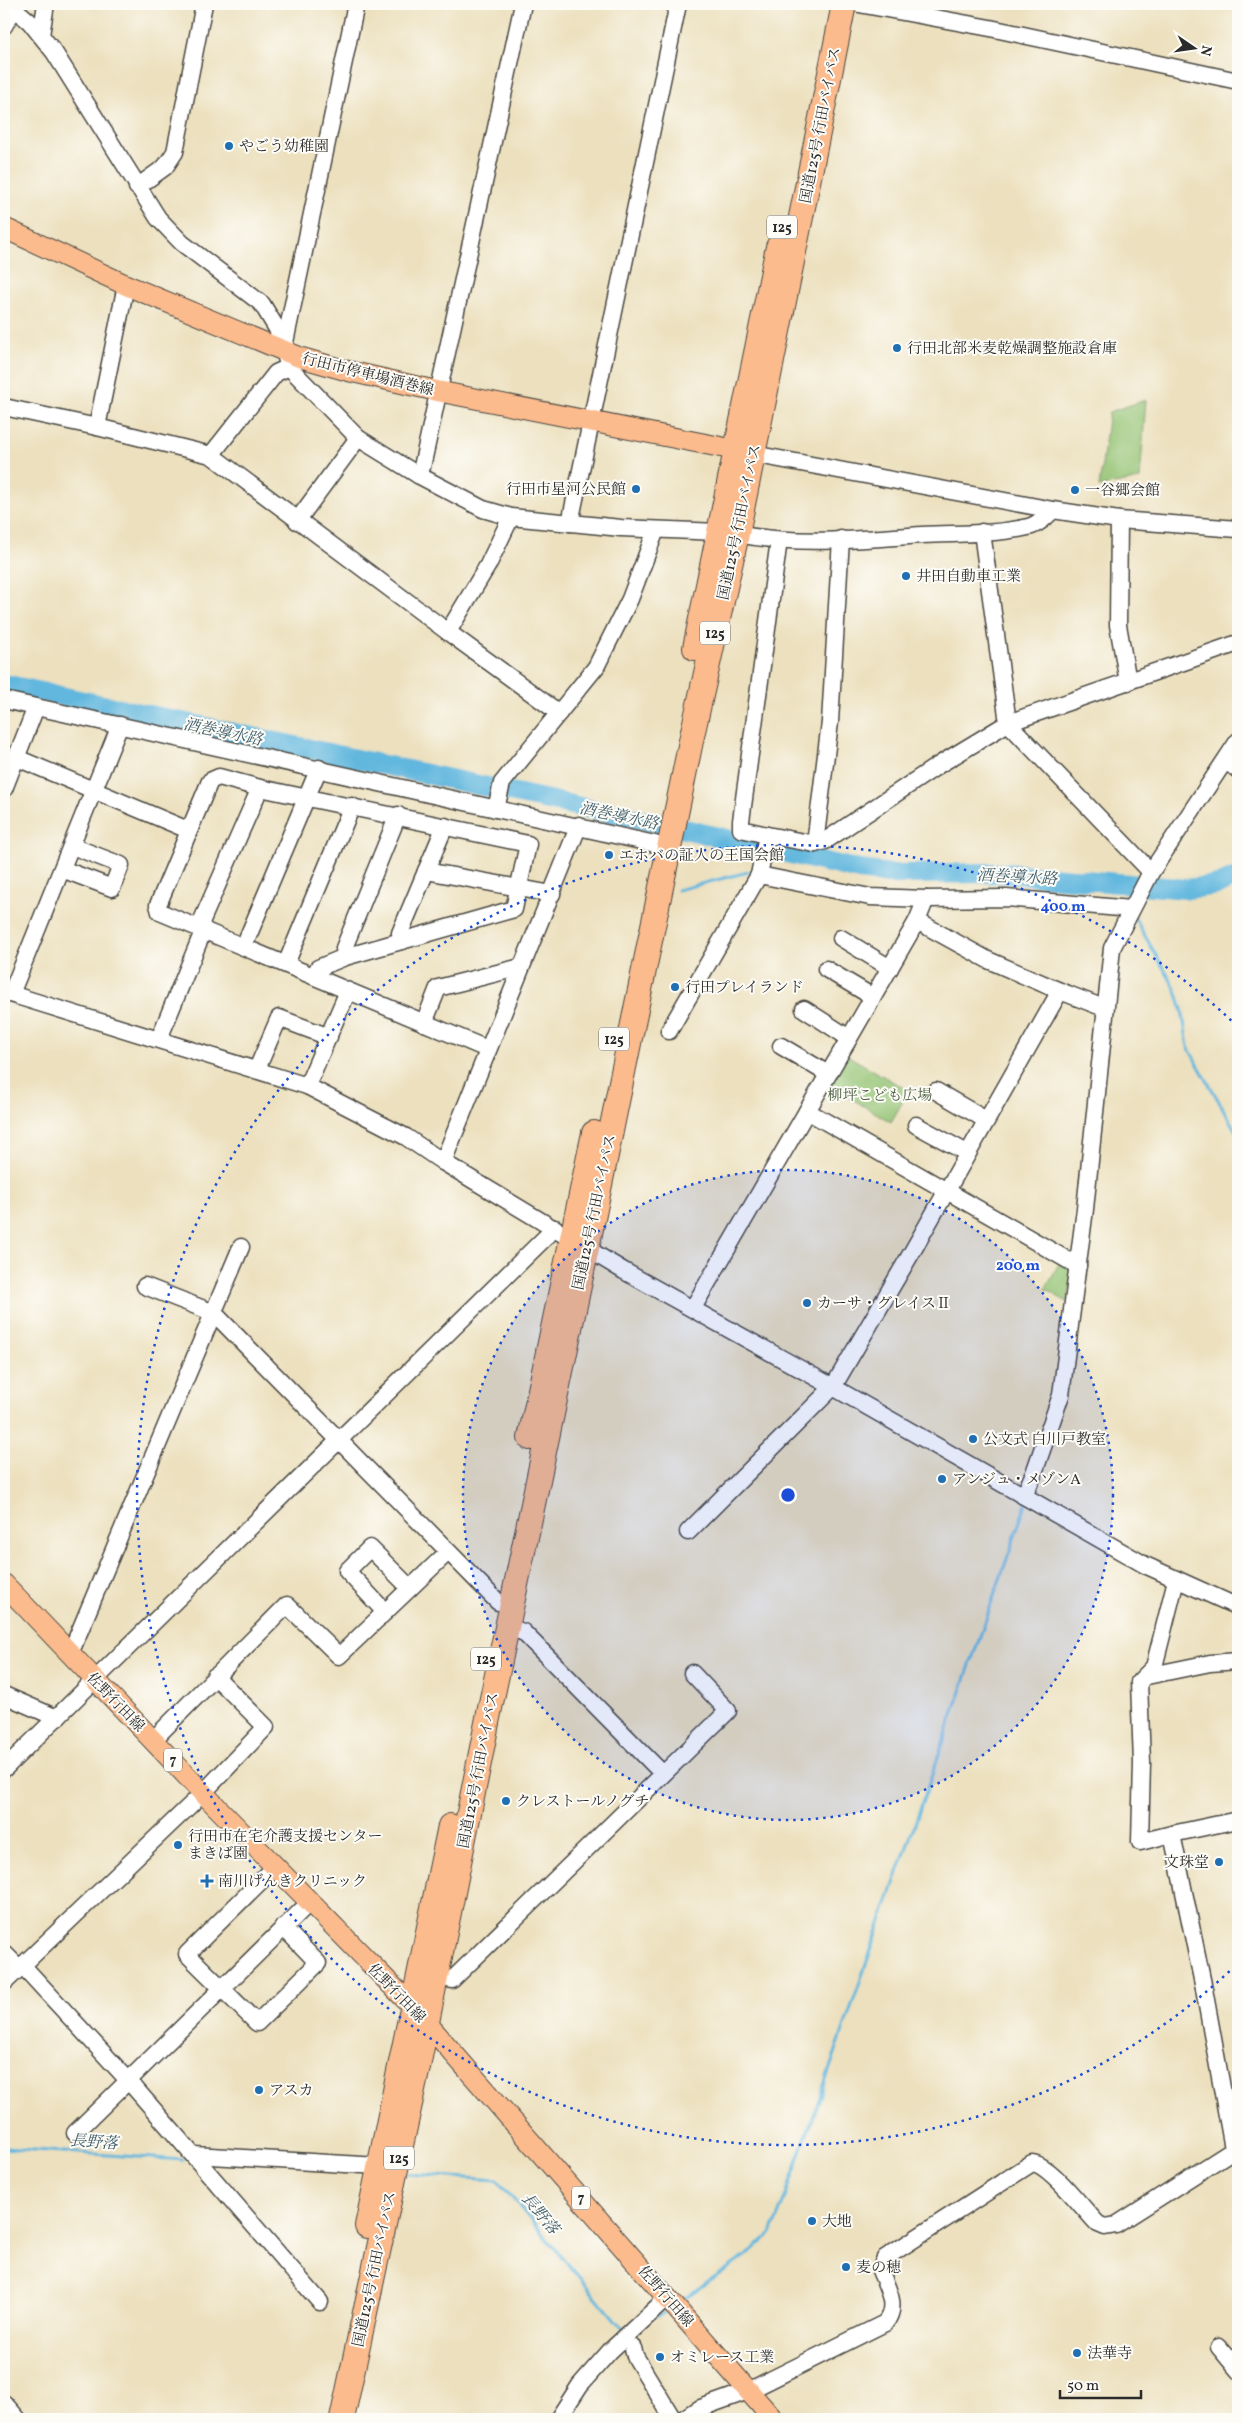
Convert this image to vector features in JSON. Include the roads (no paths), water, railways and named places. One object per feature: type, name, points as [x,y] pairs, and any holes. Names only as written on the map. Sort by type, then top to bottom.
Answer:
[{"type":"highway","name":"国道125号 行田バイパス","points":[[342,2419],[498,1602],[571,1238],[660,842],[669,815],[728,533],[829,4]]},
{"type":"highway","name":"国道125号 行田バイパス","points":[[744,452],[844,4]]},
{"type":"highway","name":"国道125号 行田バイパス","points":[[328,2419],[379,2166],[419,2015],[436,1977],[507,1627],[571,1238]]},
{"type":"main road","name":"行田市停車場酒巻線","points":[[4,228],[286,359],[744,452]]},
{"type":"main road","name":"佐野行田線","points":[[4,1584],[203,1793],[419,2015],[773,2419]]},
{"type":"street","points":[[41,35],[46,4]]},
{"type":"street","points":[[137,187],[165,168],[175,152],[204,4]]},
{"type":"street","points":[[210,455],[286,359],[356,4]]},
{"type":"street","points":[[418,475],[422,467],[523,4]]},
{"type":"street","points":[[570,523],[678,4]]},
{"type":"street","points":[[859,4],[953,21],[1238,82]]},
{"type":"street","points":[[4,26],[12,6],[30,22],[54,52],[158,218],[182,243],[262,304],[277,329],[286,359],[358,438],[418,475],[483,509],[511,517],[656,530],[728,533],[779,540],[982,532],[1030,527],[1041,521],[1053,510]]},
{"type":"street","points":[[901,6],[953,21]]},
{"type":"street","points":[[97,427],[126,285]]},
{"type":"street","points":[[4,408],[97,427],[210,455],[559,713]]},
{"type":"street","points":[[297,521],[358,438]]},
{"type":"street","points":[[744,452],[1053,510],[1119,520],[1238,529]]},
{"type":"street","points":[[448,632],[488,565],[511,517]]},
{"type":"street","points":[[1119,520],[1118,625],[1128,682]]},
{"type":"street","points":[[495,837],[502,783],[596,667],[630,599],[656,530]]},
{"type":"street","points":[[982,532],[1008,723],[1150,875]]},
{"type":"street","points":[[815,844],[830,722],[841,539]]},
{"type":"street","points":[[779,540],[741,821],[741,829],[766,844],[815,844],[825,841],[937,766],[1008,723],[1238,643]]},
{"type":"street","points":[[4,700],[660,842]]},
{"type":"street","points":[[4,789],[36,707]]},
{"type":"street","points":[[120,725],[72,846],[6,994],[159,1039],[307,1086],[406,1137],[443,1162],[624,1271],[833,1386],[1145,1565],[1238,1607]]},
{"type":"street","points":[[1030,1500],[1034,1473],[1061,1395],[1078,1266],[1104,1008],[1112,948],[1150,875],[1232,765],[1238,741]]},
{"type":"street","points":[[16,758],[188,830]]},
{"type":"street","points":[[244,946],[319,768]]},
{"type":"street","points":[[314,976],[318,968],[345,958],[514,909],[528,844],[398,815],[260,788],[219,777],[210,781],[158,905],[160,912],[487,1049]]},
{"type":"street","points":[[159,1039],[202,928],[260,788]]},
{"type":"street","points":[[286,964],[352,806]]},
{"type":"street","points":[[345,958],[344,948],[398,815]]},
{"type":"street","points":[[443,1162],[579,825]]},
{"type":"street","points":[[401,941],[400,933],[445,826]]},
{"type":"street","points":[[669,1032],[760,875],[766,844]]},
{"type":"street","points":[[62,869],[112,888],[121,865],[72,846]]},
{"type":"street","points":[[426,871],[552,894]]},
{"type":"street","points":[[760,875],[870,897],[926,899],[1006,898],[1132,909]]},
{"type":"street","points":[[693,1308],[917,922],[926,899]]},
{"type":"street","points":[[917,922],[988,960],[1104,1008]]},
{"type":"street","points":[[841,938],[890,968]]},
{"type":"street","points":[[424,1023],[438,988],[521,967]]},
{"type":"street","points":[[826,969],[873,997]]},
{"type":"street","points":[[307,1086],[348,990]]},
{"type":"street","points":[[688,1532],[833,1386],[1060,991]]},
{"type":"street","points":[[804,1010],[849,1038]]},
{"type":"street","points":[[257,1069],[279,1018],[329,1038]]},
{"type":"street","points":[[781,1046],[828,1074]]},
{"type":"street","points":[[936,1091],[986,1120]]},
{"type":"street","points":[[806,1111],[1078,1266]]},
{"type":"street","points":[[916,1125],[967,1153]]},
{"type":"street","points":[[4,1769],[339,1440],[571,1238]]},
{"type":"street","points":[[70,1654],[241,1247]]},
{"type":"street","points":[[145,1286],[214,1313],[498,1602]]},
{"type":"street","points":[[385,1612],[347,1571],[370,1548],[410,1588]]},
{"type":"street","points":[[153,1740],[288,1604],[339,1656],[448,1552]]},
{"type":"street","points":[[1176,1580],[1154,1667],[1139,1682],[1142,1763],[1140,1842],[1238,1820]]},
{"type":"street","points":[[507,1627],[523,1632],[663,1774]]},
{"type":"street","points":[[1147,1676],[1210,1664],[1238,1661]]},
{"type":"street","points":[[436,1977],[452,1980],[728,1711],[692,1673]]},
{"type":"street","points":[[4,1983],[203,1793],[266,1727],[215,1676]]},
{"type":"street","points":[[4,1695],[57,1718]]},
{"type":"street","points":[[683,2419],[698,2409],[748,2391],[885,2323],[891,2315],[892,2303],[880,2270],[884,2258],[1032,2163],[1038,2164],[1048,2171],[1098,2224],[1105,2227],[1116,2226],[1237,2148],[1232,2143],[1204,1989],[1172,1834]]},
{"type":"street","points":[[276,1866],[187,1954],[257,2023],[318,1963],[283,1927]]},
{"type":"street","points":[[75,2133],[127,2079],[310,1902]]},
{"type":"street","points":[[4,1953],[20,1967],[127,2079],[320,2302]]},
{"type":"street","points":[[194,2155],[379,2166]]},
{"type":"street","points":[[558,2419],[580,2385],[610,2351],[662,2305],[674,2304]]},
{"type":"street","points":[[1219,2347],[1238,2370]]},
{"type":"street","points":[[633,2348],[635,2356],[673,2419]]},
{"type":"street","points":[[4,2403],[18,2419]]},
{"type":"waterway","name":"酒巻導水路","points":[[4,684],[689,830],[859,870],[890,874],[1006,873],[1186,889],[1218,885],[1238,876]]},
{"type":"waterway","points":[[677,890],[752,871]]},
{"type":"waterway","points":[[1134,917],[1175,988],[1182,1009],[1188,1047],[1238,1135]]},
{"type":"waterway","points":[[680,2301],[747,2255],[771,2233],[1026,1504]]},
{"type":"waterway","name":"長野落","points":[[4,2148],[183,2160]]},
{"type":"waterway","name":"長野落","points":[[408,2174],[497,2180],[623,2329]]},
{"type":"waterway","points":[[658,2317],[669,2309]]},
{"type":"place","name":"やごう幼稚園","points":[[229,146]]},
{"type":"place","name":"行田北部米麦乾燥調整施設倉庫","points":[[897,348]]},
{"type":"place","name":"行田市星河公民館","points":[[636,489]]},
{"type":"place","name":"一谷郷会館","points":[[1075,490]]},
{"type":"place","name":"井田自動車工業","points":[[906,576]]},
{"type":"place","name":"エホバの証人の王国会館","points":[[609,855]]},
{"type":"place","name":"行田プレイランド","points":[[675,987]]},
{"type":"place","name":"カーサ・グレイスⅡ","points":[[807,1303]]},
{"type":"place","name":"公文式 白川戸教室","points":[[973,1439]]},
{"type":"place","name":"アンジュ・メゾンA","points":[[942,1479]]},
{"type":"place","name":"クレストールノグチ","points":[[506,1801]]},
{"type":"place","name":"行田市在宅介護支援センター まきば園","points":[[178,1845]]},
{"type":"place","name":"文珠堂","points":[[1219,1862]]},
{"type":"place","name":"南川げんきクリニック","points":[[207,1881]]},
{"type":"place","name":"アスカ","points":[[259,2090]]},
{"type":"place","name":"大地","points":[[812,2221]]},
{"type":"place","name":"麦の穂","points":[[846,2267]]},
{"type":"place","name":"法華寺","points":[[1077,2353]]},
{"type":"place","name":"オミレース工業","points":[[660,2357]]},
{"type":"park label","name":"柳坪こども広場","points":[[880,1095]]}]
